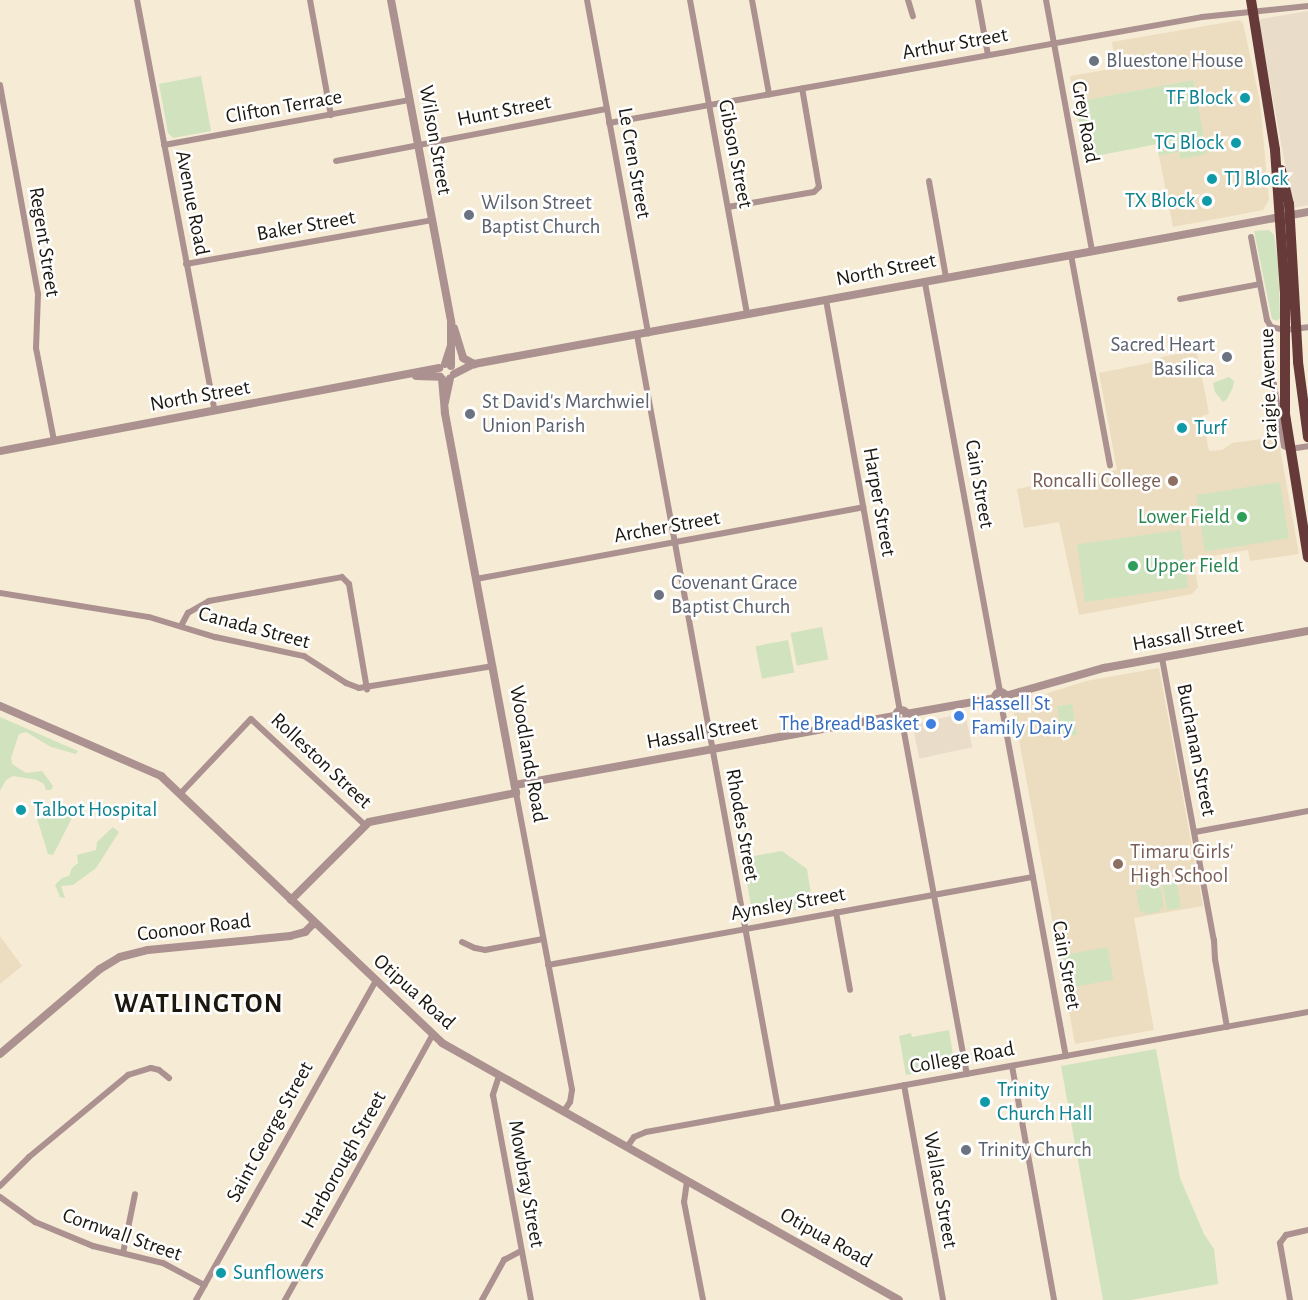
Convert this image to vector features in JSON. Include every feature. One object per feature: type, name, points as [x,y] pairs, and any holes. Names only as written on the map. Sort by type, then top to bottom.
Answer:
[{"type":"highway","name":"Craigie Avenue","points":[[1252,6],[1275,150],[1287,191],[1285,216],[1291,330],[1284,401],[1308,557]]},
{"type":"highway","name":"Craigie Avenue","points":[[1291,330],[1298,362],[1308,437]]},
{"type":"street","name":"Avenue Road","points":[[137,0],[215,411]]},
{"type":"street","points":[[310,0],[331,115]]},
{"type":"street","name":"Wilson Street","points":[[392,0],[452,322],[463,358],[472,364]]},
{"type":"street","name":"Le Cren Street","points":[[587,0],[648,333]]},
{"type":"street","name":"Gibson Street","points":[[690,0],[747,315]]},
{"type":"street","points":[[752,0],[770,94]]},
{"type":"street","points":[[908,0],[913,16]]},
{"type":"street","points":[[978,0],[988,55]]},
{"type":"street","name":"Grey Road","points":[[1046,0],[1092,251]]},
{"type":"street","name":"Arthur Street","points":[[609,123],[1210,16],[1252,6],[1308,6]]},
{"type":"street","name":"Regent Street","points":[[0,85],[38,294],[36,348],[54,441]]},
{"type":"street","points":[[728,207],[814,192],[819,187],[802,88]]},
{"type":"street","name":"Clifton Terrace","points":[[164,146],[410,100]]},
{"type":"street","name":"Hunt Street","points":[[336,161],[607,109]]},
{"type":"street","points":[[929,181],[946,277]]},
{"type":"street","name":"North Street","points":[[0,451],[407,376],[446,372],[472,364],[1308,212]]},
{"type":"street","name":"Baker Street","points":[[186,264],[432,220]]},
{"type":"street","points":[[1251,237],[1267,320],[1271,327]]},
{"type":"street","points":[[1071,255],[1110,465]]},
{"type":"street","name":"Cain Street","points":[[925,283],[1066,1056]]},
{"type":"street","points":[[1180,299],[1260,284]]},
{"type":"street","name":"Harper Street","points":[[826,300],[967,1074]]},
{"type":"street","name":"Wilson Street","points":[[446,372],[448,348],[452,342],[452,322]]},
{"type":"street","points":[[1271,327],[1291,330],[1308,327]]},
{"type":"street","points":[[1271,327],[1266,336],[1285,448],[1308,446]]},
{"type":"street","name":"Rhodes Street","points":[[637,334],[778,1108]]},
{"type":"street","name":"Woodlands Road","points":[[446,372],[445,402],[476,579],[572,1090],[570,1102],[564,1112]]},
{"type":"street","name":"Archer Street","points":[[476,579],[863,507]]},
{"type":"street","points":[[181,626],[193,609],[208,601],[342,577],[349,584],[367,689],[493,666]]},
{"type":"street","name":"Canada Street","points":[[0,593],[149,617],[223,639],[308,657],[346,683],[367,689]]},
{"type":"street","name":"Hassall Street","points":[[364,824],[515,789],[712,749],[1000,697],[1079,673],[1308,631]]},
{"type":"street","name":"Buchanan Street","points":[[1162,658],[1195,832],[1227,1027]]},
{"type":"street","name":"Otipua Road","points":[[0,706],[148,768],[180,794],[432,1036],[499,1076],[899,1300]]},
{"type":"street","name":"Rolleston Street","points":[[180,794],[251,718],[364,824]]},
{"type":"street","points":[[1195,832],[1308,811]]},
{"type":"street","points":[[291,900],[364,824]]},
{"type":"street","name":"Aynsley Street","points":[[548,965],[1034,877]]},
{"type":"street","points":[[836,912],[850,990]]},
{"type":"street","name":"Coonoor Road","points":[[0,1054],[100,969],[120,957],[148,950],[290,936],[305,932],[314,923]]},
{"type":"street","points":[[462,942],[485,950],[543,939]]},
{"type":"street","name":"Saint George Street","points":[[196,1300],[375,982]]},
{"type":"street","name":"College Road","points":[[627,1147],[639,1134],[1308,1012]]},
{"type":"street","name":"Harborough Street","points":[[285,1300],[432,1036]]},
{"type":"street","points":[[1012,1066],[1054,1300]]},
{"type":"street","points":[[0,1186],[29,1157],[128,1075],[151,1068],[159,1070],[169,1078]]},
{"type":"street","name":"Mowbray Street","points":[[499,1076],[493,1095],[531,1300]]},
{"type":"street","name":"Wallace Street","points":[[904,1085],[943,1300]]},
{"type":"street","points":[[687,1182],[684,1202],[703,1300]]},
{"type":"street","points":[[123,1253],[135,1194]]},
{"type":"street","name":"Cornwall Street","points":[[0,1197],[34,1222],[93,1246],[168,1265],[204,1285]]},
{"type":"street","points":[[1290,1300],[1280,1242],[1286,1235],[1308,1230]]},
{"type":"street","points":[[482,1300],[504,1260],[521,1251]]},
{"type":"shaded area","points":[[1308,11],[1308,205],[1293,208],[1259,23],[1261,19]]},
{"type":"shaded area","points":[[1240,20],[1243,23],[1260,102],[1269,200],[1263,210],[1173,227],[1159,156],[1179,152],[1180,158],[1193,80],[1075,102],[1070,76],[1116,68],[1112,42]]},
{"type":"shaded area","name":"Roncalli College","points":[[1192,351],[1197,353],[1209,414],[1202,416],[1209,451],[1222,450],[1232,443],[1278,437],[1299,554],[1250,561],[1248,550],[1193,559],[1198,587],[1192,594],[1079,615],[1059,522],[1024,528],[1017,489],[1117,470],[1099,373]]},
{"type":"shaded area","name":"Timaru Girls' High School","points":[[1159,668],[1203,906],[1134,918],[1154,1030],[1075,1044],[1013,707],[1014,704],[1086,681]]},
{"type":"shaded area","points":[[965,713],[972,747],[919,758],[912,724]]},
{"type":"shaded area","points":[[0,936],[22,966],[0,984]]},
{"type":"green space","points":[[201,76],[211,131],[173,138],[168,133],[159,84]]},
{"type":"green space","points":[[1193,80],[1207,154],[1180,159],[1179,152],[1159,156],[1157,144],[1086,158],[1075,102]]},
{"type":"green space","points":[[1269,230],[1274,235],[1278,261],[1280,318],[1277,321],[1272,319],[1254,231]]},
{"type":"green space","points":[[1229,377],[1234,381],[1233,387],[1223,402],[1215,392],[1213,383]]},
{"type":"green space","name":"Lower Field","points":[[1280,482],[1289,538],[1205,552],[1196,495]]},
{"type":"green space","name":"Upper Field","points":[[1180,530],[1188,587],[1085,602],[1077,544]]},
{"type":"green space","points":[[822,627],[828,659],[797,665],[791,633]]},
{"type":"green space","points":[[788,640],[794,672],[762,679],[756,646]]},
{"type":"green space","points":[[1072,704],[1077,735],[1062,737],[1057,706]]},
{"type":"green space","points":[[0,717],[78,751],[76,754],[51,747],[26,732],[19,734],[11,758],[12,764],[26,773],[42,771],[53,786],[51,790],[46,790],[44,784],[37,780],[13,776],[6,780],[0,791]]},
{"type":"green space","points":[[40,807],[73,816],[53,855],[48,854],[36,815]]},
{"type":"green space","points":[[113,827],[119,832],[96,868],[73,885],[61,886],[65,898],[60,897],[55,885],[62,878],[69,876],[72,868],[78,863],[77,855],[96,850],[97,842]]},
{"type":"green space","points":[[782,851],[807,869],[813,907],[753,918],[743,858]]},
{"type":"green space","points":[[1176,879],[1181,908],[1167,910],[1162,881]]},
{"type":"green space","points":[[1155,883],[1155,886],[1160,885],[1164,908],[1159,909],[1160,912],[1145,914],[1145,911],[1140,912],[1136,890],[1141,889],[1140,886]]},
{"type":"green space","points":[[1107,947],[1113,979],[1069,988],[1063,956]]},
{"type":"green space","points":[[949,1030],[954,1061],[950,1067],[906,1075],[899,1036],[911,1033],[912,1037]]},
{"type":"green space","points":[[1156,1049],[1180,1178],[1204,1234],[1214,1249],[1218,1284],[1131,1300],[1103,1300],[1061,1066]]},
{"type":"place","name":"Bluestone House","points":[[1094,61]]},
{"type":"place","name":"TF Block","points":[[1245,98]]},
{"type":"place","name":"TG Block","points":[[1236,143]]},
{"type":"place","name":"TJ Block","points":[[1212,179]]},
{"type":"place","name":"TX Block","points":[[1207,201]]},
{"type":"place","name":"Wilson Street Baptist Church","points":[[469,215]]},
{"type":"place","name":"Sacred Heart Basilica","points":[[1227,357]]},
{"type":"place","name":"St David's Marchwiel Union Parish","points":[[470,414]]},
{"type":"place","name":"Turf","points":[[1182,428]]},
{"type":"place","name":"Roncalli College","points":[[1173,481]]},
{"type":"place","name":"Lower Field","points":[[1242,517]]},
{"type":"place","name":"Upper Field","points":[[1133,566]]},
{"type":"place","name":"Covenant Grace Baptist Church","points":[[659,595]]},
{"type":"place","name":"Hassell St Family Dairy","points":[[959,716]]},
{"type":"place","name":"The Bread Basket","points":[[931,724]]},
{"type":"place","name":"Talbot Hospital","points":[[21,810]]},
{"type":"place","name":"Timaru Girls' High School","points":[[1118,864]]},
{"type":"place","name":"Trinity Church Hall","points":[[985,1102]]},
{"type":"place","name":"Trinity Church","points":[[966,1150]]},
{"type":"place","name":"Sunflowers","points":[[221,1273]]},
{"type":"district","name":"WATLINGTON","points":[[199,1004]]}]
